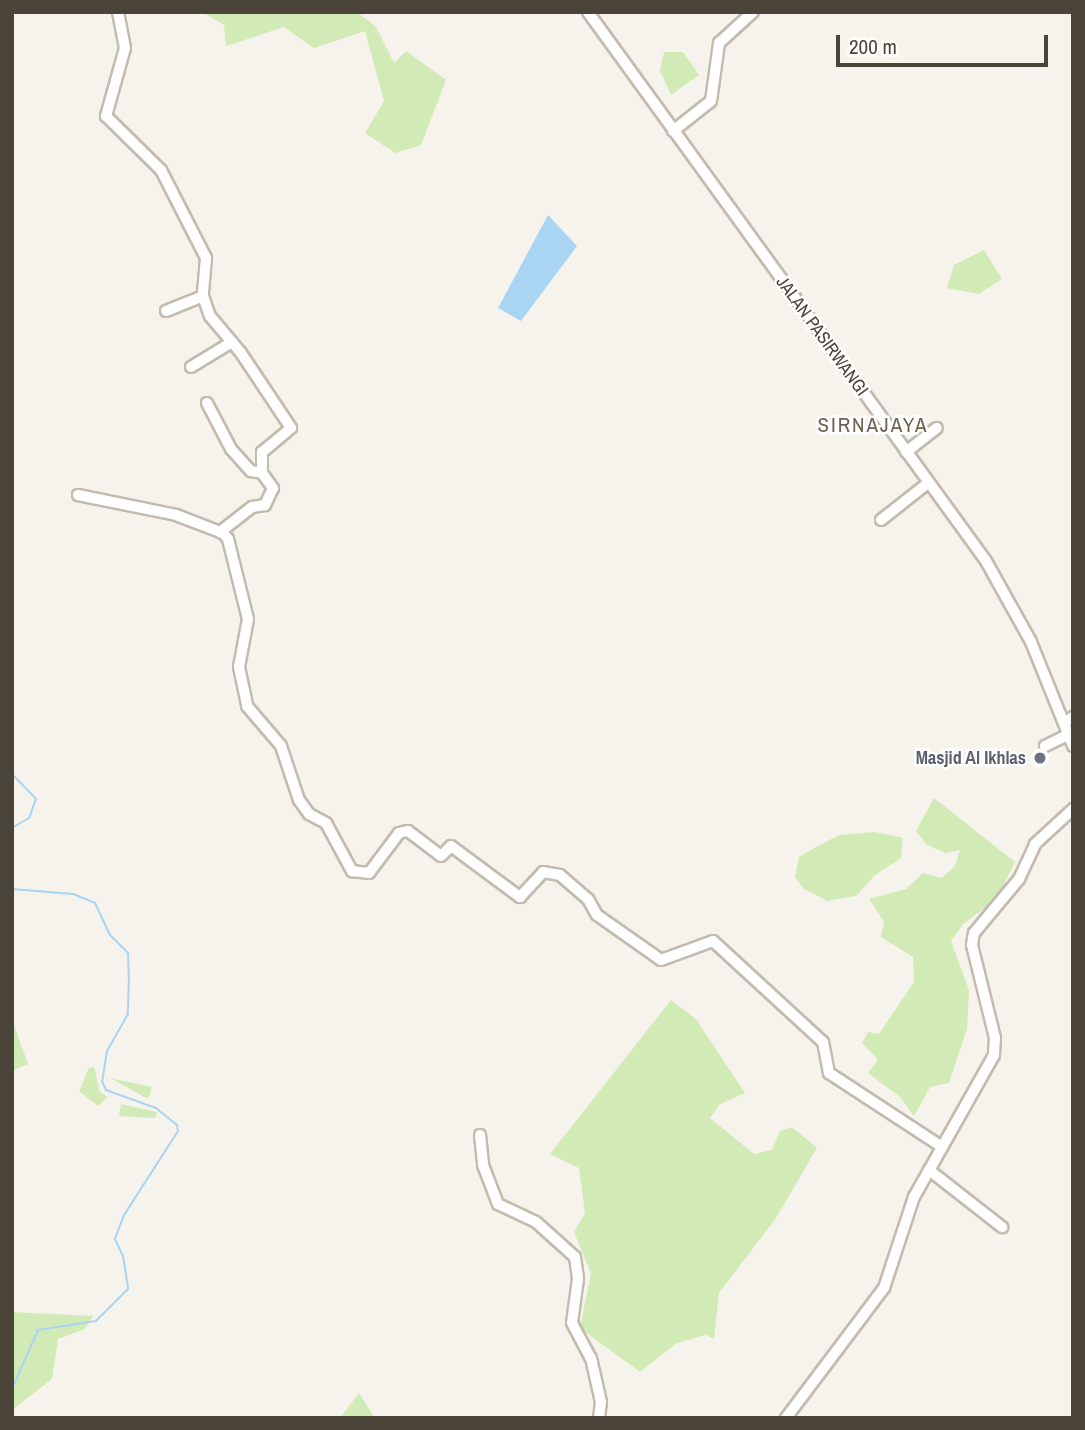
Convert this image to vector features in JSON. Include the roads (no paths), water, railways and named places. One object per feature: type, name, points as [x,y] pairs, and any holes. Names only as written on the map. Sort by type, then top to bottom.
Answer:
[{"type":"street","points":[[118,12],[125,48],[106,116],[129,144],[152,158],[188,215],[206,258],[203,296],[210,316],[232,342],[291,428],[262,452],[262,473],[273,488],[265,505],[252,507],[220,532]]},
{"type":"street","name":"JALAN PASIRWANGI","points":[[588,12],[998,581],[1068,720],[1068,735],[1073,747]]},
{"type":"street","points":[[673,131],[711,102],[719,43],[753,12]]},
{"type":"street","points":[[166,311],[203,296]]},
{"type":"street","points":[[191,367],[232,342]]},
{"type":"street","points":[[207,403],[230,449],[251,471],[262,473]]},
{"type":"street","points":[[906,452],[937,428]]},
{"type":"street","points":[[881,520],[929,483]]},
{"type":"street","points":[[78,495],[176,515],[220,532],[233,552],[248,619],[239,667],[247,706],[281,746],[299,800],[309,814],[326,823],[352,872],[369,873],[399,833],[408,831],[441,856],[451,846],[520,898],[542,872],[559,875],[587,899],[597,915],[661,960],[713,940],[823,1042],[829,1073],[942,1147]]},
{"type":"street","points":[[1045,746],[1068,735]]},
{"type":"street","points":[[786,1418],[884,1288],[901,1227],[950,1126],[986,1074],[994,1055],[995,1038],[972,945],[974,933],[1019,879],[1035,844],[1073,809]]},
{"type":"street","points":[[480,1135],[483,1165],[498,1204],[536,1222],[575,1257],[578,1279],[572,1323],[591,1358],[601,1402],[599,1418]]},
{"type":"street","points":[[929,1170],[1002,1227]]},
{"type":"water","points":[[548,215],[577,246],[521,321],[498,308]]},
{"type":"waterway","points":[[12,774],[36,799],[29,818],[12,828]]},
{"type":"waterway","points":[[12,889],[73,894],[95,903],[110,935],[128,953],[129,978],[128,1014],[107,1051],[102,1081],[106,1090],[156,1108],[177,1125],[178,1131],[124,1215],[115,1239],[123,1256],[128,1289],[96,1321],[38,1330],[12,1389]]},
{"type":"place","name":"Masjid Al Ikhlas","points":[[1040,758]]},
{"type":"district","name":"SIRNAJAYA","points":[[873,425]]}]
